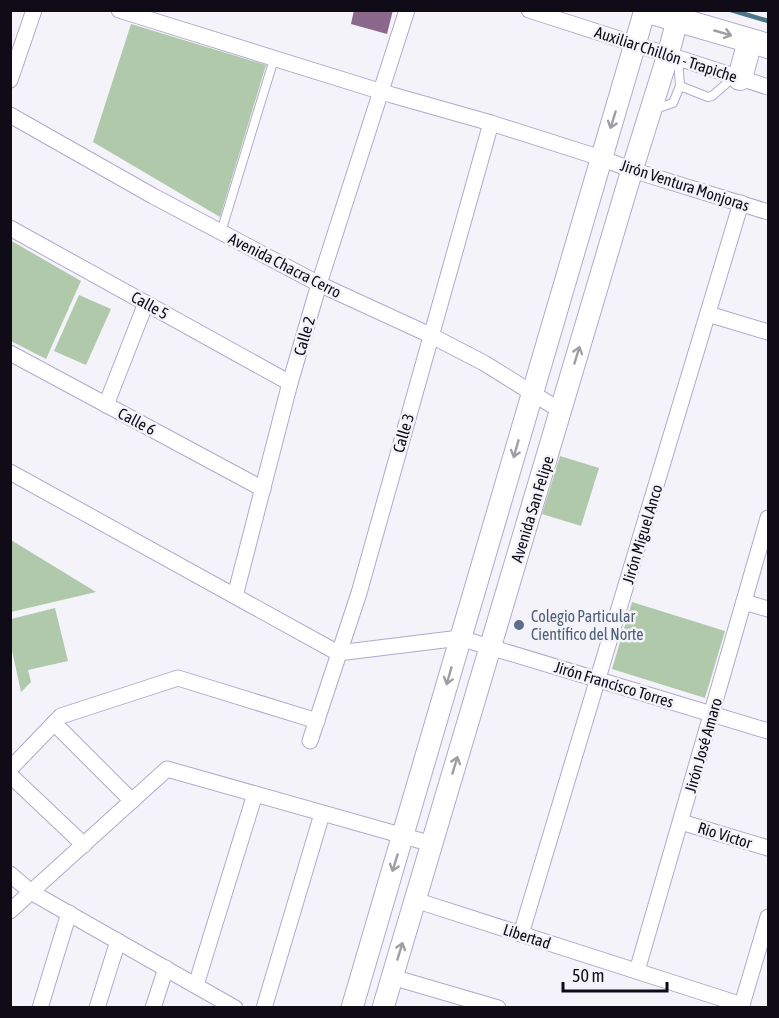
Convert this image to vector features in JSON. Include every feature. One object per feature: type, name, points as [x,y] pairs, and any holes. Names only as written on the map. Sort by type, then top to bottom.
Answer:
[{"type":"main road","name":"Avenida San Felipe","points":[[352,1008],[645,10]]},
{"type":"main road","points":[[645,10],[678,15],[759,44],[737,77]]},
{"type":"main road","name":"Avenida San Felipe","points":[[383,1008],[632,170],[651,111],[673,56],[678,15]]},
{"type":"street","points":[[10,80],[34,10]]},
{"type":"street","name":"Jirón Ventura Monjoras","points":[[119,10],[381,92],[491,123],[768,212]]},
{"type":"street","name":"Calle 2","points":[[235,596],[290,383],[319,284],[407,10]]},
{"type":"street","name":"Auxiliar Chillón - Trapiche","points":[[529,10],[768,87]]},
{"type":"street","name":"Avenida Chacra Cerro","points":[[10,115],[153,196],[319,284],[430,335],[484,363],[561,411]]},
{"type":"street","name":"Calle 3","points":[[310,741],[359,593],[491,123]]},
{"type":"street","name":"Jirón Miguel Anco","points":[[521,934],[741,203]]},
{"type":"street","name":"Calle 5","points":[[10,228],[290,383]]},
{"type":"street","points":[[106,405],[146,303]]},
{"type":"street","points":[[708,314],[768,332]]},
{"type":"street","name":"Calle 6","points":[[10,353],[263,489]]},
{"type":"street","points":[[10,472],[338,653],[460,638]]},
{"type":"street","name":"Jirón José Amaro","points":[[637,971],[768,518]]},
{"type":"street","points":[[744,602],[768,609]]},
{"type":"street","name":"Jirón Francisco Torres","points":[[460,638],[768,731]]},
{"type":"street","points":[[10,769],[61,716],[178,678],[316,721]]},
{"type":"street","points":[[54,723],[132,801]]},
{"type":"street","points":[[10,911],[167,769],[432,844]]},
{"type":"street","points":[[10,775],[84,845]]},
{"type":"street","points":[[196,986],[255,794]]},
{"type":"street","points":[[264,1008],[322,814]]},
{"type":"street","name":"Rio Victor","points":[[681,822],[768,848]]},
{"type":"street","points":[[10,873],[31,892],[196,986],[210,1001],[235,1008]]},
{"type":"street","name":"Libertad","points":[[415,900],[741,1006]]},
{"type":"street","points":[[40,1008],[69,913]]},
{"type":"street","points":[[741,1006],[768,917]]},
{"type":"street","points":[[98,1008],[118,941]]},
{"type":"street","points":[[153,1008],[166,968]]},
{"type":"street","points":[[392,977],[472,1004],[498,1008]]},
{"type":"lane","points":[[651,111],[673,103],[680,86],[673,56]]},
{"type":"lane","points":[[222,232],[274,59]]},
{"type":"lane","points":[[680,86],[708,97],[737,77]]},
{"type":"green space","points":[[131,24],[266,65],[220,217],[93,142]]},
{"type":"green space","points":[[10,240],[81,281],[46,359],[11,341]]},
{"type":"green space","points":[[79,295],[111,309],[86,365],[54,351]]},
{"type":"green space","points":[[560,456],[599,468],[581,526],[542,514]]},
{"type":"green space","points":[[11,540],[96,592],[11,612]]},
{"type":"green space","points":[[632,602],[725,631],[705,698],[612,669]]},
{"type":"green space","points":[[55,608],[68,661],[28,670],[31,682],[21,692],[11,646],[11,619]]},
{"type":"building","points":[[354,10],[393,10],[387,34],[351,24]]},
{"type":"waterway","points":[[731,10],[768,21]]},
{"type":"place","name":"Colegio Particular Científico del Norte","points":[[519,625]]}]
